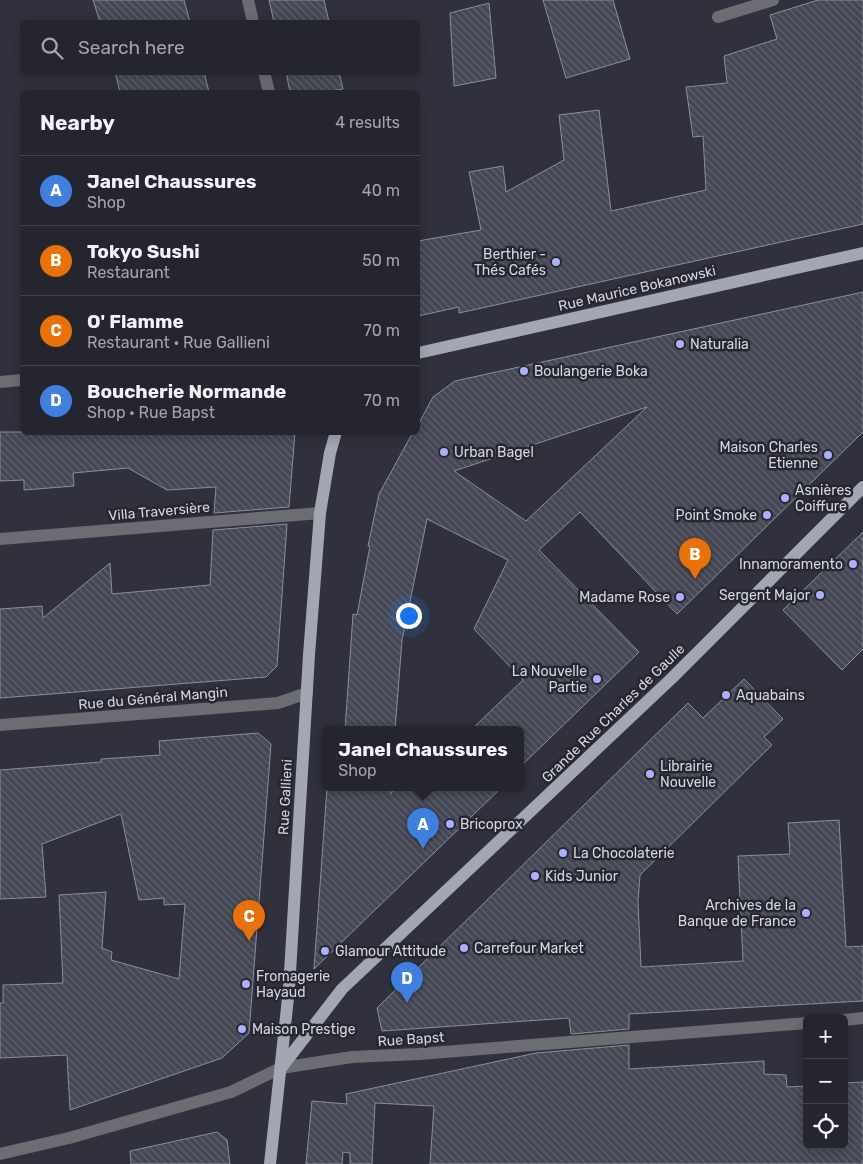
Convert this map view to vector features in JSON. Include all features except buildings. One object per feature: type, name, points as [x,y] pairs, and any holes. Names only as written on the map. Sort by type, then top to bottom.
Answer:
[{"type":"main road","name":"Rue Maurice Bokanowski","points":[[420,353],[863,254]]},
{"type":"main road","name":"Rue Gallieni","points":[[270,1164],[289,988],[320,513],[330,452],[335,435]]},
{"type":"main road","name":"Grande Rue Charles de Gaulle","points":[[281,1068],[342,989],[672,678],[863,487]]},
{"type":"street","points":[[248,0],[253,20]]},
{"type":"street","points":[[718,17],[773,0]]},
{"type":"street","points":[[265,75],[268,90]]},
{"type":"street","points":[[0,382],[20,380]]},
{"type":"street","name":"Villa Traversière","points":[[0,539],[320,513]]},
{"type":"street","name":"Rue du Général Mangin","points":[[0,725],[278,703],[307,693]]},
{"type":"street","points":[[848,1020],[863,1018]]},
{"type":"street","name":"Rue Bapst","points":[[0,1154],[69,1138],[231,1092],[281,1068],[352,1057],[419,1054],[803,1023]]},
{"type":"place","name":"Berthier - Thés Cafés","points":[[556,262]]},
{"type":"place","name":"Naturalia","points":[[680,344]]},
{"type":"place","name":"Boulangerie Boka","points":[[524,371]]},
{"type":"place","name":"Urban Bagel","points":[[444,452]]},
{"type":"place","name":"Maison Charles Etienne","points":[[828,455]]},
{"type":"place","name":"Asnières Coiffure","points":[[785,498]]},
{"type":"place","name":"Point Smoke","points":[[767,515]]},
{"type":"place","name":"Innamoramento","points":[[853,564]]},
{"type":"place","name":"Tokyo Sushi","points":[[695,579]]},
{"type":"place","name":"Sergent Major","points":[[820,595]]},
{"type":"place","name":"Madame Rose","points":[[680,597]]},
{"type":"place","name":"La Nouvelle Partie","points":[[597,679]]},
{"type":"place","name":"Aquabains","points":[[726,695]]},
{"type":"place","name":"Librairie Nouvelle","points":[[650,774]]},
{"type":"place","name":"Bricoprox","points":[[450,824]]},
{"type":"place","name":"Janel Chaussures","points":[[423,849]]},
{"type":"place","name":"La Chocolaterie","points":[[563,853]]},
{"type":"place","name":"Kids Junior","points":[[535,876]]},
{"type":"place","name":"Archives de la Banque de France","points":[[806,913]]},
{"type":"place","name":"O' Flamme","points":[[249,941]]},
{"type":"place","name":"Carrefour Market","points":[[464,948]]},
{"type":"place","name":"Glamour Attitude","points":[[325,951]]},
{"type":"place","name":"Fromagerie Hayaud","points":[[246,984]]},
{"type":"place","name":"Boucherie Normande","points":[[407,1003]]},
{"type":"place","name":"Maison Prestige","points":[[242,1029]]}]
